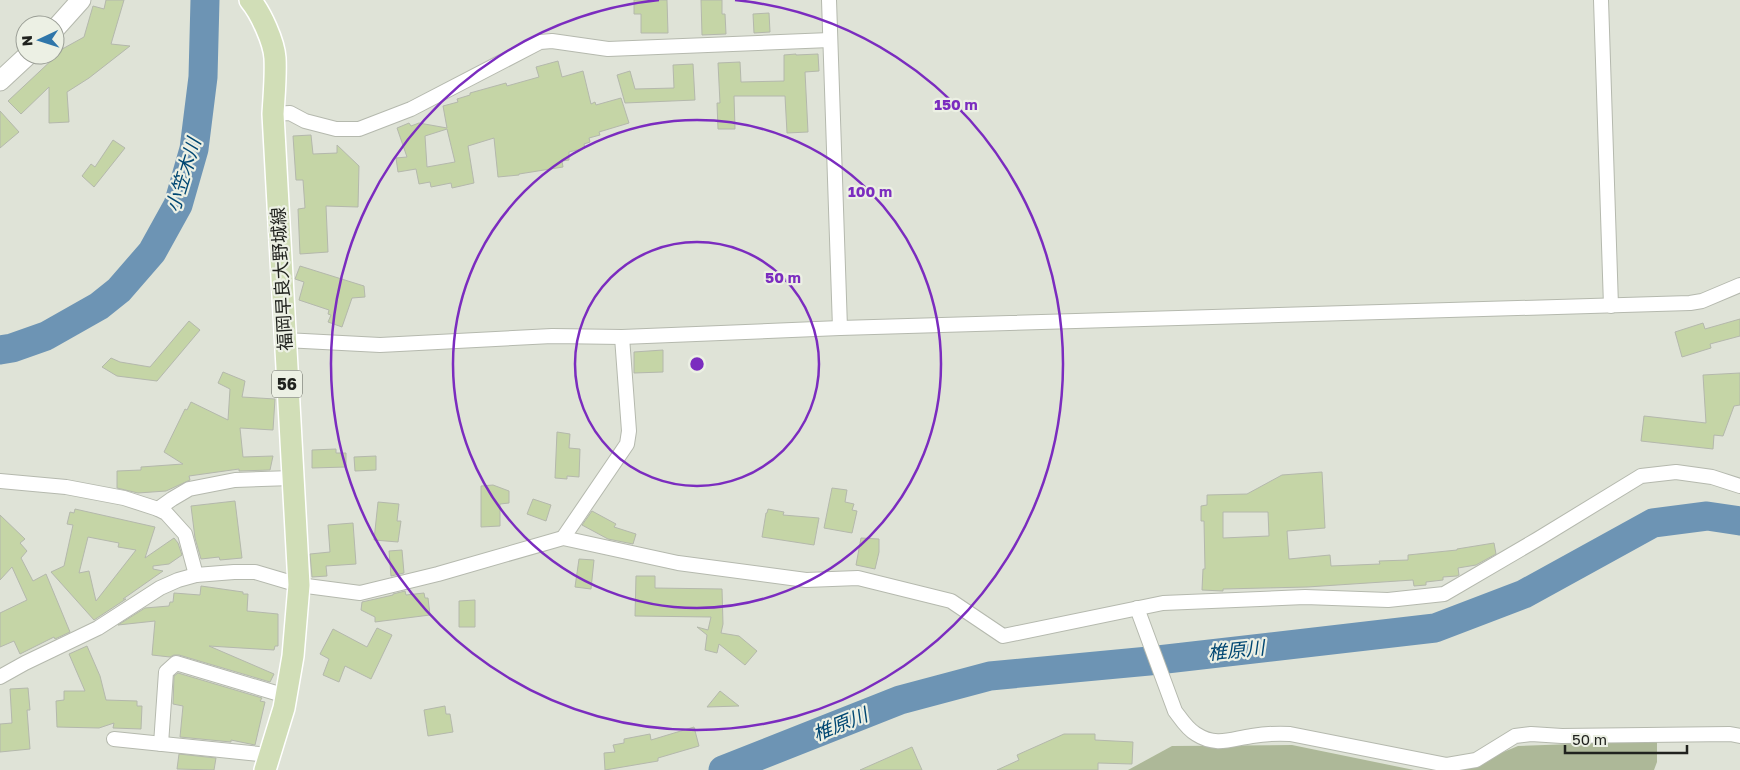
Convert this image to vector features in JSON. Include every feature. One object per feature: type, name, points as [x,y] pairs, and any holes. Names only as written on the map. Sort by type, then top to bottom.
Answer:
[{"type":"main road","points":[[65,18],[81,0]]},
{"type":"main road","name":"福岡早良大野城線","points":[[250,0],[267,30],[275,57],[273,114],[299,585],[293,656],[286,696],[267,763]]},
{"type":"main road","points":[[0,81],[17,65]]},
{"type":"street","points":[[829,0],[840,328]]},
{"type":"street","points":[[1601,0],[1611,306]]},
{"type":"street","points":[[273,114],[290,113],[305,121],[336,129],[358,129],[412,109],[540,42],[552,41],[608,49],[830,40]]},
{"type":"street","points":[[285,340],[380,345],[552,336],[622,337],[840,328],[1611,306],[1690,303],[1702,301],[1740,285]]},
{"type":"street","points":[[563,538],[627,444],[629,431],[622,337]]},
{"type":"street","points":[[0,677],[98,628],[160,588],[196,575],[255,572],[299,585],[360,593],[438,574],[563,538],[678,563],[806,580],[858,578],[928,594],[952,602],[1003,636],[1163,603],[1305,597],[1388,600],[1444,594],[1641,476],[1676,472],[1712,477],[1740,486]]},
{"type":"street","points":[[158,509],[189,489],[235,480],[292,478]]},
{"type":"street","points":[[0,481],[66,487],[124,498],[158,509],[166,513],[185,534],[196,575]]},
{"type":"street","points":[[1137,608],[1175,711],[1195,734],[1210,740],[1225,742],[1272,733],[1290,734],[1447,765],[1476,760],[1515,736],[1532,734],[1562,736],[1730,734],[1740,736]]},
{"type":"street","points":[[161,744],[166,672],[176,663],[286,696]]},
{"type":"street","points":[[114,739],[161,744],[267,763]]},
{"type":"green space","points":[[1657,741],[1657,762],[1654,770],[1460,770],[1518,746]]},
{"type":"green space","points":[[1292,745],[1414,770],[1128,770],[1172,746]]},
{"type":"building","points":[[106,0],[124,0],[111,44],[130,46],[89,78],[67,92],[69,122],[49,123],[49,87],[21,114],[8,101],[46,65],[65,65],[65,47],[84,37],[93,6],[104,9]]},
{"type":"building","points":[[634,0],[667,0],[668,33],[641,33],[641,14],[634,14]]},
{"type":"building","points":[[701,0],[722,0],[722,14],[725,14],[726,34],[702,35]]},
{"type":"building","points":[[769,13],[770,32],[754,33],[753,14]]},
{"type":"building","points":[[818,54],[819,71],[805,72],[808,132],[787,133],[785,96],[734,96],[735,129],[718,129],[717,103],[720,103],[718,63],[740,62],[741,82],[784,81],[784,55]]},
{"type":"building","points":[[558,61],[562,77],[583,71],[591,104],[595,102],[596,105],[621,98],[629,123],[599,132],[600,135],[589,138],[590,142],[584,144],[585,148],[569,152],[569,160],[562,161],[563,167],[498,177],[494,138],[468,146],[474,183],[452,188],[451,183],[431,187],[430,182],[419,184],[416,169],[398,172],[396,158],[407,157],[397,128],[409,123],[411,126],[419,123],[447,128],[443,106],[458,102],[457,99],[470,95],[470,93],[506,83],[507,86],[539,77],[536,67]],"holes":[[[447,129],[455,162],[427,167],[425,136]]]},
{"type":"building","points":[[693,64],[695,100],[625,103],[617,75],[630,71],[635,89],[674,88],[673,65]]},
{"type":"building","points":[[0,111],[19,132],[0,148]]},
{"type":"building","points":[[311,135],[313,154],[337,153],[337,145],[359,166],[358,207],[326,206],[328,252],[300,254],[298,209],[305,208],[303,180],[296,180],[293,136]]},
{"type":"building","points":[[113,140],[125,148],[94,187],[82,176],[91,164],[95,167]]},
{"type":"building","points":[[300,266],[364,286],[365,297],[352,298],[342,327],[328,322],[331,315],[328,314],[329,310],[299,300],[304,282],[295,279]]},
{"type":"building","points":[[1740,319],[1740,336],[1710,344],[1711,348],[1682,357],[1675,332],[1703,323],[1705,329]]},
{"type":"building","points":[[189,321],[200,330],[157,381],[117,376],[102,367],[111,358],[120,362],[150,367]]},
{"type":"building","points":[[663,350],[663,372],[634,373],[634,352]]},
{"type":"building","points":[[223,372],[245,381],[242,397],[275,399],[273,430],[240,428],[243,457],[273,456],[270,470],[239,471],[239,469],[189,476],[190,480],[166,491],[138,493],[117,488],[117,471],[141,470],[141,467],[183,464],[164,452],[185,409],[187,410],[191,402],[228,420],[230,389],[218,383]]},
{"type":"building","points":[[1740,373],[1740,405],[1734,406],[1723,436],[1714,435],[1713,449],[1641,441],[1644,416],[1706,423],[1703,375]]},
{"type":"building","points":[[557,432],[570,434],[569,448],[580,449],[579,477],[555,478]]},
{"type":"building","points":[[336,449],[336,453],[346,453],[346,467],[312,468],[312,450]]},
{"type":"building","points":[[376,456],[376,470],[355,471],[354,457]]},
{"type":"building","points":[[1322,472],[1325,528],[1287,531],[1289,559],[1330,555],[1331,566],[1380,564],[1379,561],[1408,560],[1408,555],[1457,550],[1494,543],[1496,554],[1476,565],[1458,568],[1459,575],[1457,576],[1443,577],[1443,580],[1426,582],[1426,585],[1414,586],[1413,580],[1307,587],[1223,589],[1223,591],[1202,590],[1203,569],[1205,569],[1204,521],[1201,521],[1201,506],[1207,505],[1207,495],[1247,494],[1282,475]],"holes":[[[1223,512],[1268,512],[1269,536],[1223,538]]]},
{"type":"building","points":[[493,485],[509,491],[509,503],[500,504],[500,526],[481,527],[481,486]]},
{"type":"building","points":[[832,488],[847,490],[845,502],[854,504],[852,510],[857,511],[852,533],[824,528]]},
{"type":"building","points":[[533,499],[551,505],[546,521],[527,514]]},
{"type":"building","points":[[235,501],[242,558],[220,560],[219,557],[201,559],[195,538],[191,506]]},
{"type":"building","points":[[378,502],[399,504],[397,521],[401,521],[398,542],[374,540]]},
{"type":"building","points":[[75,509],[155,527],[145,558],[174,538],[182,555],[169,564],[153,566],[153,569],[163,571],[94,620],[51,572],[64,566],[73,525],[67,524],[70,512],[74,513]],"holes":[[[88,537],[119,543],[118,547],[136,550],[96,601],[89,571],[79,573]]]},
{"type":"building","points":[[768,509],[784,512],[783,515],[819,518],[814,545],[762,537]]},
{"type":"building","points":[[592,511],[616,524],[614,527],[636,534],[633,544],[608,539],[582,525]]},
{"type":"building","points":[[0,515],[25,539],[20,543],[27,551],[21,558],[33,581],[46,574],[70,632],[55,639],[54,637],[20,654],[14,641],[0,647],[0,613],[27,600],[12,567],[0,580]]},
{"type":"building","points":[[353,523],[356,564],[326,566],[327,576],[312,577],[310,554],[330,552],[328,525]]},
{"type":"building","points":[[861,538],[879,539],[879,552],[875,569],[856,565]]},
{"type":"building","points":[[402,550],[404,573],[391,576],[389,551]]},
{"type":"building","points":[[579,559],[594,560],[591,589],[575,587]]},
{"type":"building","points":[[636,576],[655,576],[655,588],[722,589],[723,624],[721,633],[739,636],[757,651],[745,665],[719,644],[717,653],[705,650],[707,635],[697,627],[708,630],[711,617],[635,616]]},
{"type":"building","points":[[201,586],[243,592],[243,594],[248,594],[247,611],[278,614],[278,646],[275,646],[274,650],[209,646],[274,674],[270,682],[179,655],[170,657],[152,655],[155,621],[118,625],[145,608],[169,606],[170,602],[173,602],[174,593],[200,595]]},
{"type":"building","points":[[405,591],[406,595],[424,593],[425,598],[428,598],[430,615],[375,622],[375,617],[361,610],[362,602]]},
{"type":"building","points":[[475,600],[475,627],[459,627],[459,601]]},
{"type":"building","points":[[377,628],[392,635],[371,679],[345,666],[339,682],[323,675],[329,659],[320,654],[333,629],[367,647]]},
{"type":"building","points":[[87,646],[100,676],[106,700],[137,701],[137,706],[142,706],[141,729],[113,728],[114,723],[99,728],[57,727],[56,701],[64,700],[64,691],[85,691],[69,654]]},
{"type":"building","points":[[178,673],[262,698],[260,701],[265,702],[255,745],[231,740],[231,742],[180,737],[183,706],[173,704],[174,676]]},
{"type":"building","points":[[28,688],[30,710],[27,710],[30,749],[0,752],[0,724],[12,723],[10,689]]},
{"type":"building","points":[[720,691],[739,706],[707,707]]},
{"type":"building","points":[[445,706],[446,714],[450,714],[453,732],[428,736],[424,710]]},
{"type":"building","points":[[694,727],[699,746],[658,758],[658,761],[605,770],[604,753],[615,752],[613,745],[624,743],[624,739],[650,734],[651,740]]},
{"type":"building","points":[[1064,734],[1095,734],[1095,740],[1133,742],[1132,764],[1098,763],[1098,770],[997,770],[1019,760],[1017,755]]},
{"type":"building","points":[[912,747],[922,770],[860,770]]},
{"type":"building","points":[[179,754],[216,758],[214,770],[177,769]]},
{"type":"waterway","name":"小笠木川","points":[[0,350],[12,348],[46,336],[99,306],[119,290],[152,252],[178,205],[194,149],[203,77],[205,0]]},
{"type":"waterway","name":"椎原川","points":[[723,770],[900,700],[990,676],[1149,661],[1435,628],[1524,594],[1653,523],[1707,516],[1740,521]]}]
